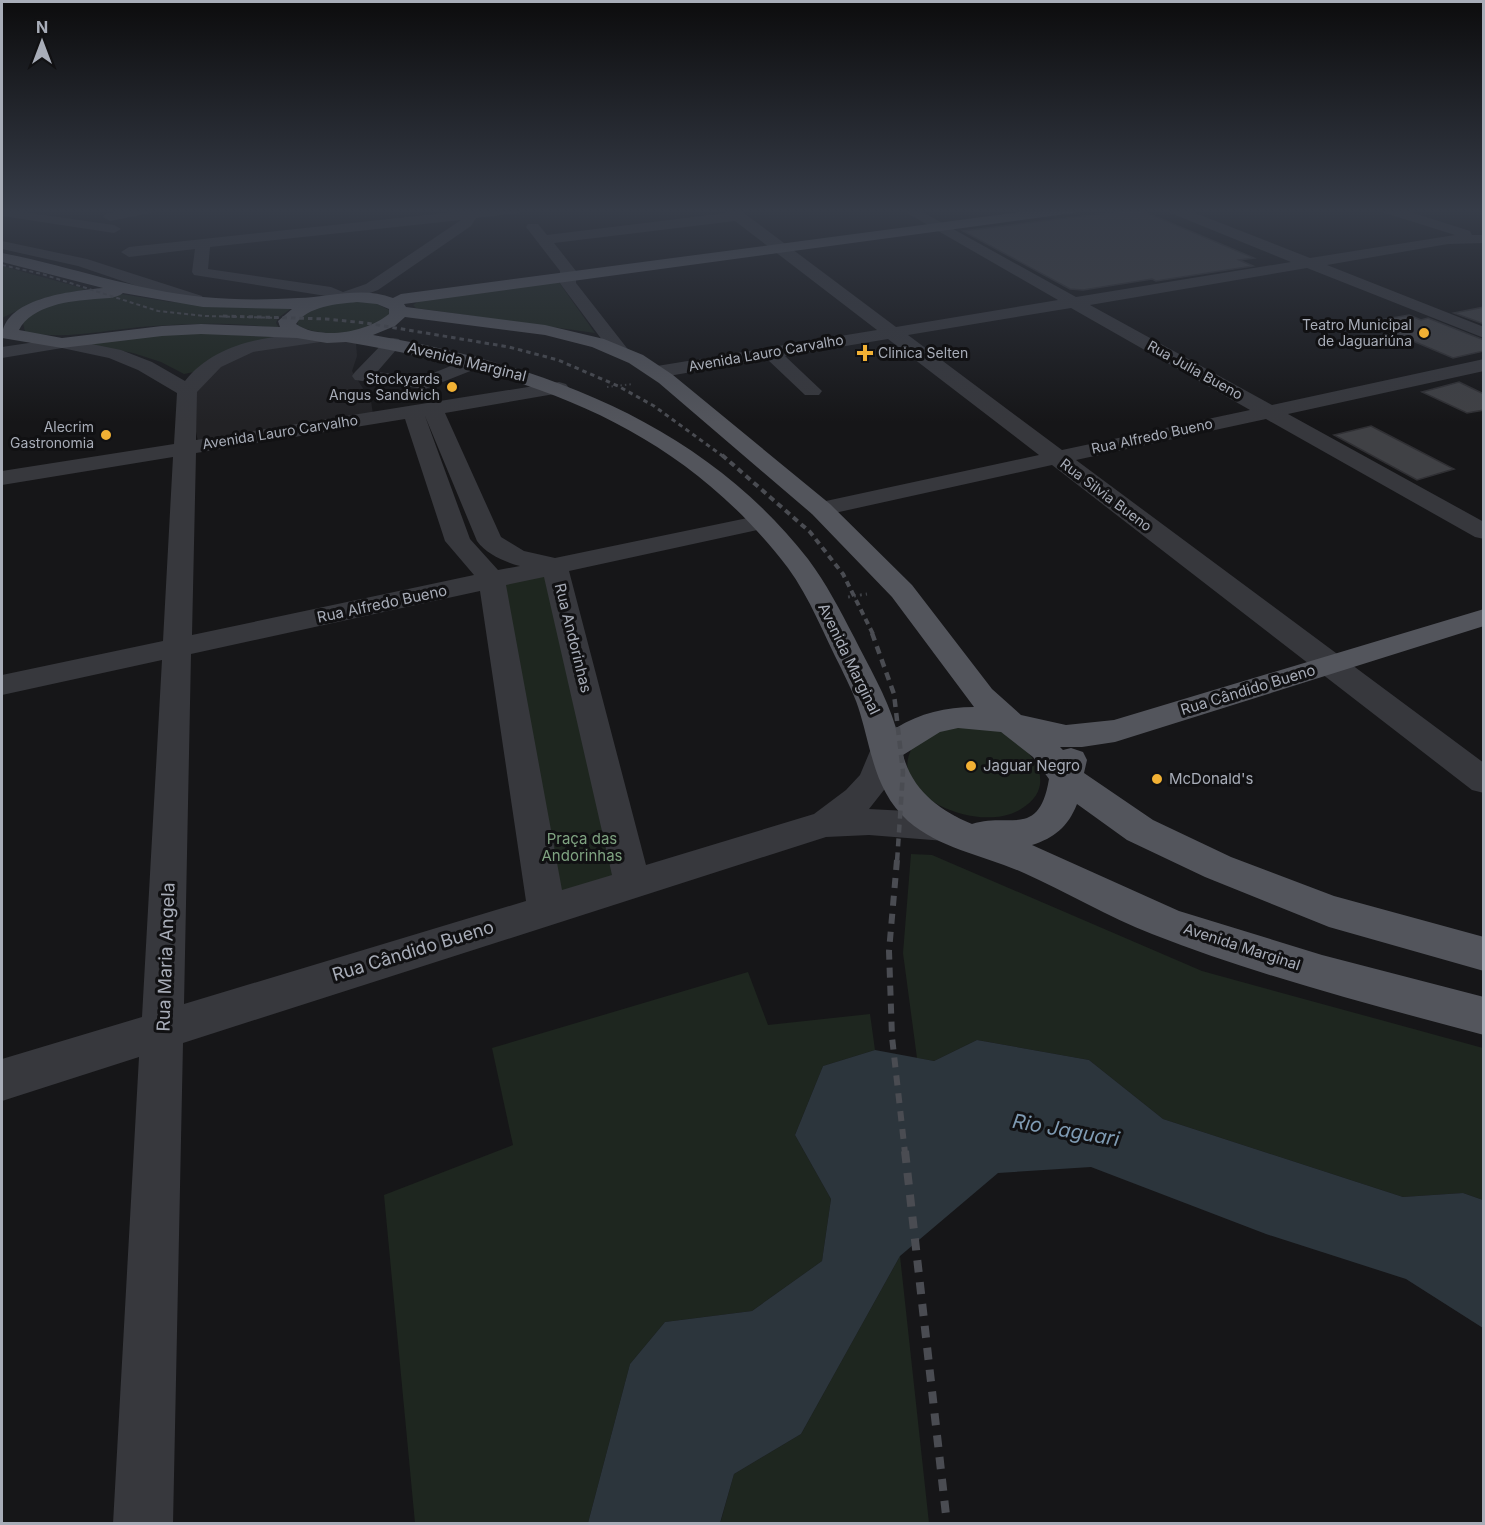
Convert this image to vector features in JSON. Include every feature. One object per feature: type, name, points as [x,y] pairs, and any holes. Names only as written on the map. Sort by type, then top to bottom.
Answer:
[{"type":"main road","points":[[95,280],[135,291],[196,300],[233,303],[321,302]]},
{"type":"main road","points":[[393,304],[542,280]]},
{"type":"main road","points":[[135,291],[91,294],[45,304],[16,319],[4,334],[62,343],[172,330],[297,333]]},
{"type":"main road","points":[[297,333],[288,326],[288,321],[301,309],[342,298],[369,297],[393,304],[544,330],[621,352],[661,375],[821,509],[900,589],[981,696],[1010,723],[1044,749],[1065,776],[1140,830],[1218,867],[1329,911],[1484,954]]},
{"type":"main road","points":[[333,337],[386,325],[394,320],[393,304]]},
{"type":"main road","name":"Avenida Marginal","points":[[297,333],[393,344],[476,362],[568,391],[634,423],[676,448],[719,481],[762,522],[797,563],[823,603],[876,711],[891,778],[922,813],[945,827],[1035,862],[1160,921],[1282,962],[1484,1016]]},
{"type":"main road","name":"Rua Cândido Bueno","points":[[1010,723],[1050,734],[1083,736],[1115,731],[1484,617]]},
{"type":"main road","points":[[885,752],[908,732],[927,723],[953,718],[980,717],[1010,723]]},
{"type":"main road","points":[[945,827],[985,835],[1016,836],[1039,829],[1056,815],[1071,760],[1089,745],[1115,731]]},
{"type":"street","points":[[135,280],[196,300]]},
{"type":"street","points":[[148,280],[164,290]]},
{"type":"street","points":[[256,280],[331,291],[342,298],[372,287],[382,280]]},
{"type":"street","points":[[393,304],[408,280]]},
{"type":"street","points":[[568,280],[621,352]]},
{"type":"street","name":"Rua Silvia Bueno","points":[[824,280],[1484,781]]},
{"type":"street","name":"Rua Julia Bueno","points":[[1034,280],[1484,532]]},
{"type":"street","name":"Avenida Lauro Carvalho","points":[[661,375],[770,352],[1209,280]]},
{"type":"street","points":[[1353,280],[1484,333]]},
{"type":"street","points":[[2,352],[62,343],[114,354],[145,366],[188,391],[198,374],[214,362],[235,352],[260,344],[333,337]]},
{"type":"street","points":[[393,344],[362,375],[425,383],[476,362]]},
{"type":"street","points":[[770,352],[812,391]]},
{"type":"street","name":"Rua Alfredo Bueno","points":[[821,509],[1484,364]]},
{"type":"street","points":[[1461,369],[1484,379]]},
{"type":"street","name":"Rua Maria Angela","points":[[142,1524],[188,391]]},
{"type":"street","name":"Avenida Lauro Carvalho","points":[[2,478],[423,410],[568,391]]},
{"type":"street","points":[[423,410],[458,541],[492,580],[546,910]]},
{"type":"street","name":"Rua Andorinhas","points":[[423,410],[490,541],[516,557],[555,566],[632,883]]},
{"type":"street","name":"Rua Alfredo Bueno","points":[[2,685],[762,522]]},
{"type":"street","name":"Rua Cândido Bueno","points":[[826,824],[858,799],[874,781],[885,752]]},
{"type":"street","name":"Rua Cândido Bueno","points":[[2,1080],[826,824],[869,822],[945,827]]},
{"type":"path","points":[[568,391],[584,391],[661,375]]},
{"type":"path","points":[[844,597],[900,589]]},
{"type":"shaded area","points":[[321,338],[356,343],[357,356],[352,371],[371,401],[373,414],[198,442],[188,391],[235,353]]},
{"type":"green space","points":[[2,280],[54,280],[86,289],[41,299],[2,318]]},
{"type":"green space","points":[[558,281],[595,333],[416,308],[413,305],[419,301]]},
{"type":"green space","points":[[115,293],[171,302],[293,307],[278,318],[276,323],[279,328],[192,324],[68,335],[25,332],[23,323],[29,315],[39,309],[64,301]]},
{"type":"green space","points":[[347,301],[375,303],[389,310],[389,315],[369,327],[345,333],[321,332],[298,326],[297,320],[317,307]]},
{"type":"green space","points":[[197,333],[286,338],[232,349],[208,360],[194,372],[184,374],[161,362],[133,353],[86,344],[158,335]]},
{"type":"green space","name":"Praça das Andorinhas","points":[[551,571],[621,873],[558,897],[499,581]]},
{"type":"green space","points":[[944,726],[985,726],[1012,739],[1034,760],[1039,773],[1040,785],[1034,798],[1021,809],[1003,816],[982,817],[960,813],[939,805],[922,793],[911,779],[907,763],[916,742]]},
{"type":"green space","points":[[911,854],[932,855],[1202,971],[1483,1048],[1483,1200],[1463,1193],[1403,1197],[1163,1119],[1089,1060],[977,1040],[934,1061],[917,1058],[903,953]]},
{"type":"green space","points":[[748,972],[768,1025],[870,1014],[875,1050],[823,1066],[795,1135],[831,1199],[822,1261],[752,1311],[665,1322],[630,1364],[588,1523],[415,1523],[384,1195],[513,1145],[492,1048]]},
{"type":"green space","points":[[900,1256],[929,1523],[720,1524],[734,1474],[801,1434]]},
{"type":"water","name":"Rio Jaguari","points":[[977,1040],[1089,1060],[1163,1119],[1403,1197],[1463,1193],[1483,1200],[1483,1328],[1406,1279],[1266,1234],[1091,1167],[998,1173],[900,1256],[801,1434],[734,1474],[720,1523],[588,1523],[630,1364],[665,1322],[752,1311],[822,1261],[831,1199],[795,1135],[823,1066],[875,1050],[934,1061]]},
{"type":"building","points":[[1054,280],[1145,280],[1083,290],[1070,289]]},
{"type":"building","points":[[1484,307],[1484,324],[1454,313]]},
{"type":"building","name":"Teatro Municipal de Jaguariúna","points":[[1409,315],[1421,320],[1428,318],[1484,340],[1484,351],[1453,358],[1368,322]]},
{"type":"building","points":[[1459,382],[1484,394],[1484,410],[1467,413],[1422,392]]},
{"type":"building","points":[[1371,426],[1454,469],[1417,480],[1334,435]]},
{"type":"railway","points":[[61,280],[158,311],[205,316],[284,318]]},
{"type":"railway","points":[[223,316],[326,319],[366,323],[509,347],[558,360],[618,386],[654,406],[724,457]]},
{"type":"railway","points":[[722,455],[810,532],[843,574],[873,634]]},
{"type":"railway","points":[[872,633],[894,694],[903,772],[897,862]]},
{"type":"railway","points":[[897,860],[889,951],[892,1037],[905,1153]]},
{"type":"railway","points":[[905,1151],[947,1524]]},
{"type":"place","name":"Teatro Municipal de Jaguariúna","points":[[1424,333]]},
{"type":"place","name":"Clinica Selten","points":[[865,353]]},
{"type":"place","name":"Stockyards Angus Sandwich","points":[[452,387]]},
{"type":"place","name":"Alecrim Gastronomia","points":[[106,435]]},
{"type":"place","name":"Jaguar Negro","points":[[971,766]]},
{"type":"place","name":"McDonald's","points":[[1157,779]]}]
